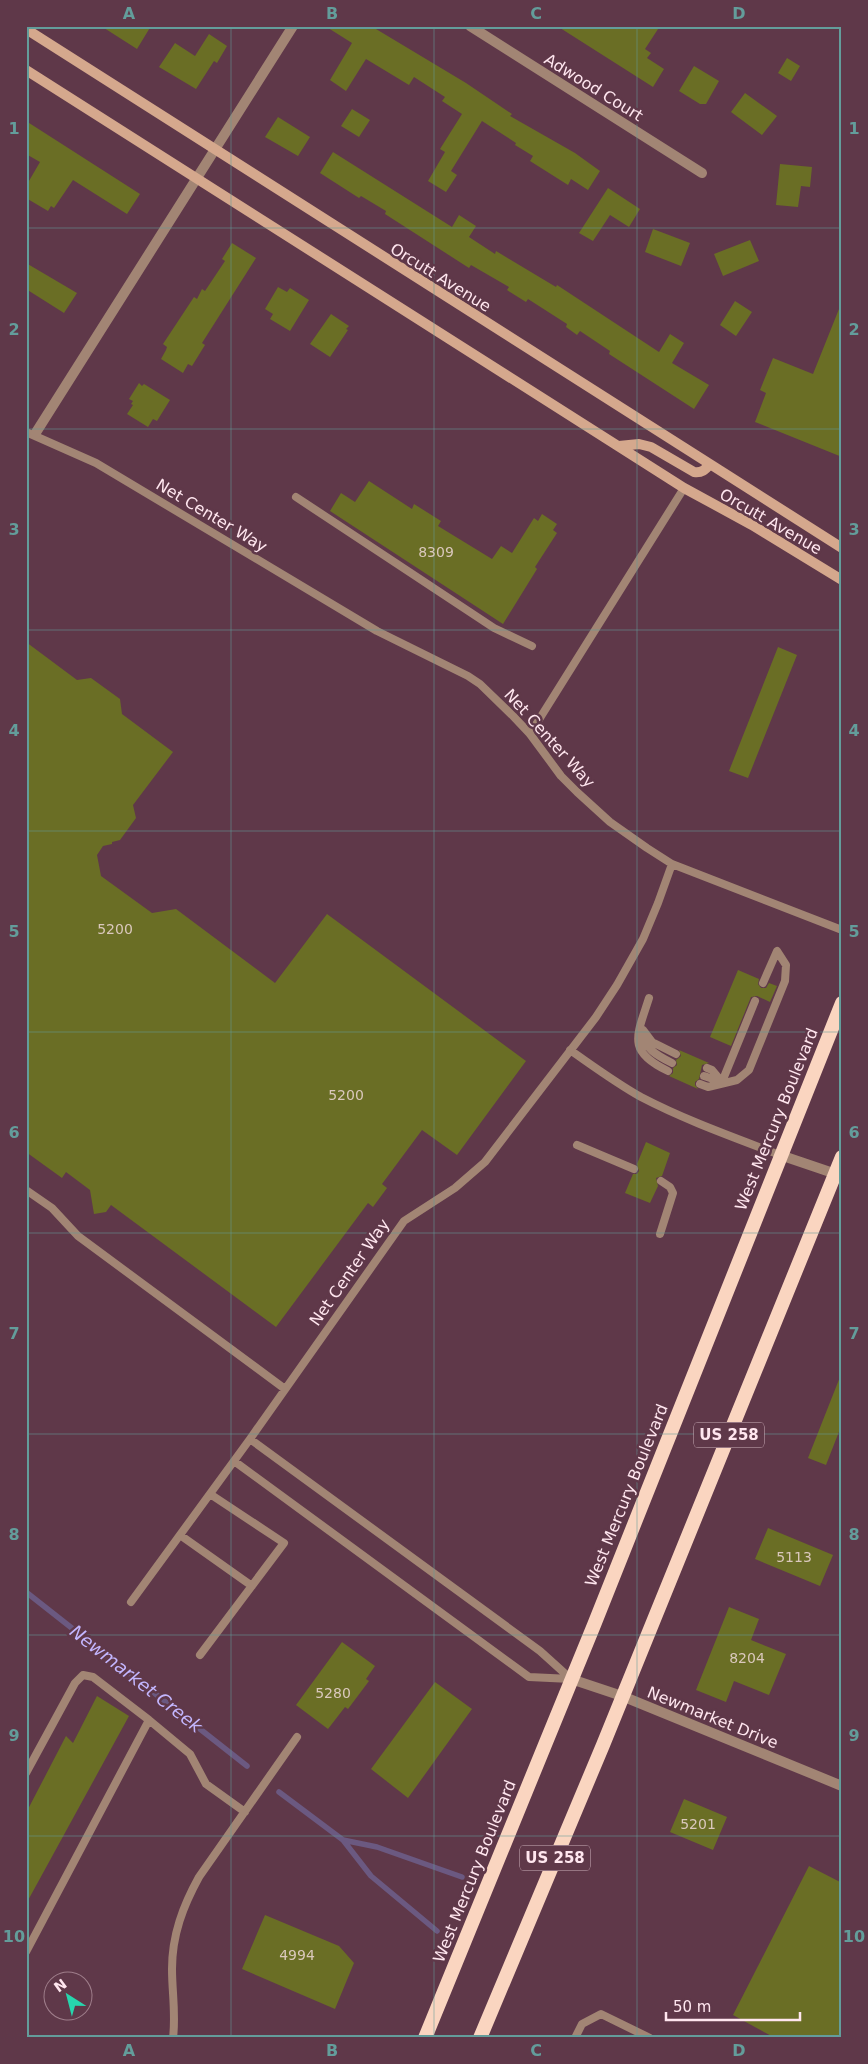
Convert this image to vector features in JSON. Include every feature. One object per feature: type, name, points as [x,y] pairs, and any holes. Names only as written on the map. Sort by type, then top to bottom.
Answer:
[{"type":"highway","name":"West Mercury Boulevard","points":[[425,2038],[842,1003]]},
{"type":"highway","name":"US 258","points":[[480,2038],[838,1175],[842,1157]]},
{"type":"main road","name":"Orcutt Avenue","points":[[26,29],[842,548]]},
{"type":"main road","name":"Orcutt Avenue","points":[[26,70],[684,488],[752,525],[842,580]]},
{"type":"main road","points":[[619,446],[639,444],[651,448],[694,472],[706,470],[710,464]]},
{"type":"street","name":"Net Center Way","points":[[31,433],[198,178],[293,26]]},
{"type":"street","name":"Adwood Court","points":[[470,26],[702,173]]},
{"type":"street","points":[[780,1155],[838,1175]]},
{"type":"street","name":"Newmarket Drive","points":[[571,1679],[622,1696],[842,1786]]},
{"type":"lane","name":"Net Center Way","points":[[31,433],[101,466],[377,631],[468,676],[480,684],[530,734],[561,776],[576,792],[610,822],[672,864],[652,919],[631,960],[601,1009],[485,1162],[455,1188],[404,1221],[250,1439],[131,1602]]},
{"type":"lane","points":[[530,734],[684,488]]},
{"type":"lane","points":[[296,497],[494,628],[532,646]]},
{"type":"lane","points":[[672,864],[842,930]]},
{"type":"lane","points":[[700,1084],[708,1086],[737,1080],[749,1070],[785,981],[786,965],[777,951],[763,983]]},
{"type":"lane","points":[[649,998],[640,1026],[639,1047],[644,1057],[668,1071]]},
{"type":"lane","points":[[722,1082],[756,1001]]},
{"type":"lane","points":[[640,1026],[652,1042],[676,1054]]},
{"type":"lane","points":[[640,1026],[643,1038],[650,1050],[655,1055],[672,1063]]},
{"type":"lane","points":[[570,1050],[617,1082],[664,1108],[738,1140],[780,1155]]},
{"type":"lane","points":[[707,1068],[712,1070],[722,1082]]},
{"type":"lane","points":[[704,1076],[722,1082]]},
{"type":"lane","points":[[577,1145],[634,1169]]},
{"type":"lane","points":[[660,1181],[670,1187],[673,1193],[660,1234]]},
{"type":"lane","points":[[26,1190],[52,1208],[78,1236],[285,1389]]},
{"type":"lane","points":[[250,1439],[540,1651],[571,1679]]},
{"type":"lane","points":[[234,1461],[529,1677],[571,1679]]},
{"type":"lane","points":[[200,1655],[284,1543],[210,1494]]},
{"type":"lane","points":[[180,1536],[252,1586]]},
{"type":"lane","points":[[26,1773],[75,1683],[83,1675],[93,1677],[190,1754],[206,1784],[245,1812]]},
{"type":"lane","points":[[26,1952],[149,1720]]},
{"type":"lane","points":[[173,2038],[175,2021],[174,1941],[188,1898],[199,1877],[297,1737]]},
{"type":"lane","points":[[575,2038],[582,2024],[600,2014],[650,2038]]},
{"type":"building","points":[[101,26],[151,26],[137,49]]},
{"type":"building","points":[[325,26],[371,26],[466,83],[512,114],[510,116],[575,153],[600,171],[588,190],[571,179],[568,185],[530,161],[533,156],[482,121],[451,171],[457,175],[446,192],[428,181],[445,152],[440,149],[462,114],[442,101],[445,97],[414,77],[409,85],[366,59],[346,91],[330,80],[352,43]]},
{"type":"building","points":[[557,26],[660,26],[645,49],[651,53],[647,58],[664,69],[653,87]]},
{"type":"building","points":[[209,34],[227,46],[217,63],[214,61],[196,89],[159,67],[175,43],[195,56]]},
{"type":"building","points":[[787,58],[800,66],[791,81],[778,73]]},
{"type":"building","points":[[694,66],[719,81],[706,104],[700,104],[679,91]]},
{"type":"building","points":[[745,93],[777,116],[762,135],[731,112]]},
{"type":"building","points":[[352,109],[370,120],[359,137],[341,126]]},
{"type":"building","points":[[278,117],[310,137],[298,156],[265,137]]},
{"type":"building","points":[[26,121],[140,194],[127,214],[73,180],[54,208],[51,206],[48,211],[26,198],[26,186],[40,162],[26,154]]},
{"type":"building","points":[[333,152],[452,227],[459,215],[476,226],[469,237],[495,254],[496,251],[556,287],[557,285],[659,352],[670,334],[684,343],[672,363],[709,385],[694,409],[609,354],[610,351],[580,331],[577,335],[566,327],[567,324],[528,299],[526,302],[507,290],[509,287],[471,265],[469,268],[385,214],[386,211],[361,196],[359,198],[320,173]]},
{"type":"building","points":[[780,164],[812,167],[810,187],[801,186],[798,207],[776,205]]},
{"type":"building","points":[[608,188],[640,209],[629,227],[610,215],[593,241],[579,233]]},
{"type":"building","points":[[653,229],[690,243],[681,266],[645,252]]},
{"type":"building","points":[[750,240],[759,261],[723,276],[714,254]]},
{"type":"building","points":[[232,243],[256,258],[202,343],[205,345],[192,366],[188,364],[183,373],[161,359],[167,347],[163,344],[194,297],[197,299],[202,289],[205,291],[225,261],[222,259]]},
{"type":"building","points":[[26,263],[77,293],[64,313],[26,289]]},
{"type":"building","points":[[278,287],[287,292],[290,288],[309,300],[290,331],[270,319],[273,314],[265,309]]},
{"type":"building","points":[[735,301],[752,312],[736,336],[720,325]]},
{"type":"building","points":[[841,304],[842,457],[755,422],[766,393],[760,390],[773,358],[813,374]]},
{"type":"building","points":[[331,314],[349,326],[330,357],[310,344]]},
{"type":"building","points":[[139,383],[142,386],[144,384],[170,400],[157,421],[153,419],[148,427],[127,414],[133,405],[131,404],[133,401],[129,399]]},
{"type":"building","points":[[369,481],[412,509],[414,504],[441,521],[438,526],[492,559],[501,546],[512,553],[534,518],[538,521],[542,514],[557,524],[553,530],[557,533],[535,567],[537,569],[503,624],[330,511],[341,493],[355,502]]},
{"type":"building","points":[[26,642],[77,680],[91,678],[120,699],[122,714],[173,752],[133,805],[136,818],[120,840],[103,846],[97,855],[101,876],[152,913],[176,909],[275,983],[327,914],[526,1061],[457,1155],[422,1130],[382,1184],[387,1188],[373,1207],[368,1203],[276,1327],[111,1205],[106,1212],[94,1214],[90,1190],[66,1172],[62,1178],[26,1152]]},
{"type":"building","points":[[778,647],[797,655],[748,778],[729,771]]},
{"type":"building","points":[[738,970],[759,979],[758,984],[761,988],[766,988],[769,983],[777,986],[770,1002],[757,996],[751,997],[731,1046],[710,1037]]},
{"type":"building","points":[[679,1050],[709,1063],[702,1065],[699,1079],[695,1082],[698,1089],[669,1076],[677,1065],[676,1060],[681,1056]]},
{"type":"building","points":[[646,1142],[670,1153],[662,1176],[656,1178],[658,1186],[650,1203],[625,1193],[633,1174],[637,1174],[639,1171],[637,1164]]},
{"type":"building","points":[[840,1377],[842,1377],[842,1424],[826,1465],[808,1458]]},
{"type":"building","points":[[768,1528],[833,1555],[820,1586],[755,1559]]},
{"type":"building","points":[[729,1607],[759,1619],[751,1640],[786,1654],[769,1695],[734,1681],[726,1702],[696,1690]]},
{"type":"building","points":[[342,1642],[375,1666],[366,1679],[369,1681],[348,1709],[345,1707],[328,1729],[296,1705]]},
{"type":"building","points":[[435,1682],[472,1709],[408,1798],[371,1769]]},
{"type":"building","points":[[97,1696],[129,1716],[26,1904],[26,1813],[66,1736],[73,1743]]},
{"type":"building","points":[[684,1799],[727,1817],[713,1850],[670,1832]]},
{"type":"building","points":[[809,1866],[842,1883],[842,2038],[775,2038],[733,2015]]},
{"type":"building","points":[[265,1915],[339,1946],[354,1963],[335,2009],[242,1969]]},
{"type":"waterway","name":"Newmarket Creek","points":[[26,1592],[247,1766]]},
{"type":"waterway","points":[[279,1792],[343,1840],[377,1847],[462,1877]]},
{"type":"waterway","name":"Newmarket Creek","points":[[343,1840],[371,1876],[437,1931]]}]
